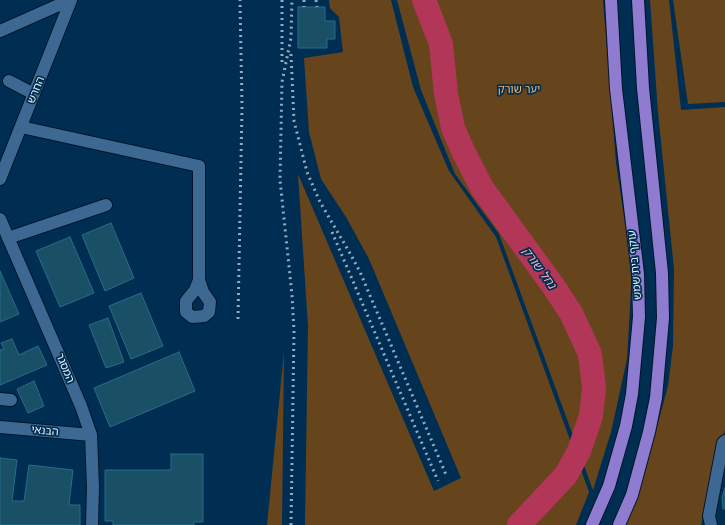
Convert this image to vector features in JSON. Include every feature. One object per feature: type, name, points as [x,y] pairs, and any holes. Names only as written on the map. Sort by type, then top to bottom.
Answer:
[{"type":"main road","name":"עוקף בית שמש","points":[[592,525],[609,486],[626,426],[632,394],[639,317],[638,274],[616,89],[611,0]]},
{"type":"main road","points":[[619,525],[632,495],[649,432],[656,398],[663,318],[662,273],[643,88],[638,0]]},
{"type":"street","name":"החרש","points":[[0,30],[71,0]]},
{"type":"street","name":"החרש","points":[[0,179],[71,0]]},
{"type":"street","points":[[9,81],[34,94]]},
{"type":"street","points":[[21,127],[199,166],[199,280]]},
{"type":"street","points":[[8,238],[106,205]]},
{"type":"street","name":"המסגר","points":[[0,219],[81,406],[91,435],[93,480],[92,525]]},
{"type":"street","name":"הבנאי","points":[[0,427],[91,435]]},
{"type":"street","points":[[711,525],[709,516],[723,443],[725,441]]},
{"type":"green space","points":[[329,0],[391,0],[413,87],[449,171],[496,237],[589,492],[576,525],[305,525],[308,326],[298,174],[434,491],[461,478],[369,259],[346,217],[321,179],[309,132],[304,58],[343,52],[339,17],[330,8]]},
{"type":"green space","name":"יער שורק","points":[[397,0],[603,0],[616,163],[632,271],[627,359],[611,432],[593,490],[499,234],[455,174],[421,90]]},
{"type":"green space","points":[[650,0],[669,0],[681,110],[725,107],[725,430],[701,525],[625,525],[647,464],[668,386],[673,346],[674,269],[658,112]]},
{"type":"green space","points":[[673,0],[725,0],[725,102],[688,104]]},
{"type":"green space","points":[[284,352],[282,525],[267,525]]},
{"type":"building","points":[[298,7],[325,7],[325,21],[335,21],[335,39],[327,39],[327,48],[298,48]]},
{"type":"building","points":[[111,223],[134,278],[105,291],[82,235]]},
{"type":"building","points":[[70,237],[94,293],[60,307],[36,251]]},
{"type":"building","points":[[0,271],[19,314],[0,322]]},
{"type":"building","points":[[141,293],[163,346],[131,359],[109,306]]},
{"type":"building","points":[[108,318],[124,362],[106,368],[89,325]]},
{"type":"building","points":[[12,339],[19,355],[38,346],[47,365],[0,385],[0,350],[4,349],[1,343]]},
{"type":"building","points":[[179,352],[195,391],[110,427],[94,388]]},
{"type":"building","points":[[34,381],[44,406],[28,413],[17,389]]},
{"type":"building","points":[[171,454],[203,454],[203,522],[194,522],[194,525],[113,525],[113,521],[105,521],[105,470],[171,470]]},
{"type":"building","points":[[0,458],[17,460],[12,501],[24,501],[29,465],[73,470],[69,505],[80,505],[80,525],[0,525]]},
{"type":"building","points":[[725,488],[725,509],[723,509],[722,497]]},
{"type":"waterway","name":"נחל שורק","points":[[424,0],[441,44],[446,94],[453,128],[463,151],[482,188],[554,287],[571,313],[590,354],[594,388],[591,416],[579,451],[566,475],[519,525]]},
{"type":"waterway","name":"נחל שורק","points":[[521,522],[528,525]]},
{"type":"railway","points":[[238,319],[242,107],[240,0]]},
{"type":"railway","points":[[282,0],[282,62]]},
{"type":"railway","points":[[291,525],[294,331],[292,295],[280,180],[282,82],[291,38],[292,0]]},
{"type":"railway","points":[[304,0],[304,7]]},
{"type":"railway","points":[[316,0],[317,7]]},
{"type":"railway","points":[[291,54],[294,121],[307,172],[320,202],[360,272],[447,477]]},
{"type":"railway","points":[[332,232],[438,481]]}]
